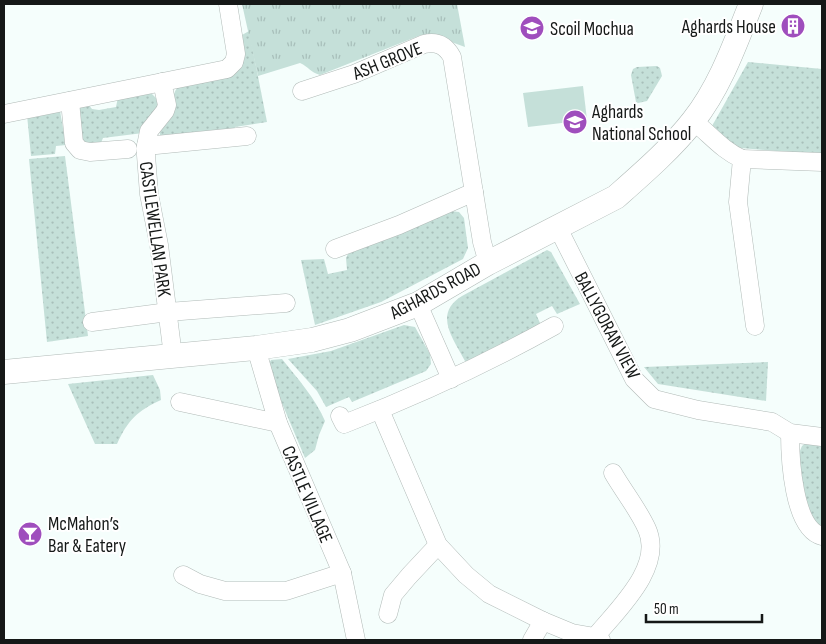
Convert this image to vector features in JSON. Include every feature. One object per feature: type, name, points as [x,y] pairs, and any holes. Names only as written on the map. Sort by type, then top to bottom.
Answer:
[{"type":"street","points":[[4,114],[226,69],[234,62],[236,54],[228,4]]},
{"type":"street","name":"AGHARDS ROAD","points":[[4,372],[256,348],[312,340],[350,330],[418,304],[488,263],[616,197],[631,184],[693,121],[730,59],[751,4]]},
{"type":"street","name":"ASH GROVE","points":[[302,90],[354,74],[424,44],[434,43],[443,46],[452,57],[482,242],[488,263]]},
{"type":"street","name":"CASTLEWELLAN PARK","points":[[162,82],[167,105],[149,131],[146,146],[149,194],[168,312],[173,356]]},
{"type":"street","name":"CASTLEWELLAN PARK","points":[[70,101],[74,143],[80,150],[96,152],[128,149]]},
{"type":"street","points":[[693,121],[731,154],[742,159],[822,162]]},
{"type":"street","name":"CASTLEWELLAN PARK","points":[[146,146],[247,136]]},
{"type":"street","points":[[742,159],[738,202],[755,326]]},
{"type":"street","points":[[335,249],[474,192]]},
{"type":"street","name":"BALLYGORAN VIEW","points":[[558,228],[634,378],[654,399],[698,410],[772,422],[790,433],[822,437]]},
{"type":"street","name":"CASTLEWELLAN PARK","points":[[92,322],[168,312],[286,302]]},
{"type":"street","points":[[418,304],[451,378]]},
{"type":"street","points":[[340,416],[344,424],[380,410],[451,378],[554,326]]},
{"type":"street","name":"CASTLE VILLAGE","points":[[256,348],[278,422],[342,573],[356,640]]},
{"type":"street","points":[[180,402],[278,422]]},
{"type":"street","points":[[380,410],[438,545],[466,575],[489,594],[543,622],[572,633],[598,639],[643,577],[651,556],[648,530],[613,474]]},
{"type":"street","points":[[790,433],[790,469],[795,494],[804,520],[818,535],[822,536]]},
{"type":"street","points":[[388,614],[394,595],[438,545]]},
{"type":"street","points":[[183,575],[200,584],[225,592],[286,591],[342,573]]},
{"type":"street","points":[[532,640],[543,622]]},
{"type":"green space","points":[[242,4],[457,4],[465,47],[435,36],[421,35],[320,75],[300,63],[258,76]]},
{"type":"green space","points":[[249,31],[267,122],[235,127],[234,130],[160,136],[160,132],[172,115],[174,94],[177,88],[244,53],[242,35]]},
{"type":"green space","points":[[748,62],[822,69],[822,155],[741,148],[728,142],[712,126]]},
{"type":"green space","points":[[657,66],[660,68],[662,76],[647,101],[636,102],[631,75],[633,69]]},
{"type":"green space","points":[[583,86],[587,120],[528,127],[523,93]]},
{"type":"green space","points":[[151,93],[158,100],[159,107],[143,133],[103,138],[100,145],[91,146],[81,141],[79,107],[88,104],[92,109],[99,110],[116,107],[118,97]]},
{"type":"green space","points":[[60,111],[66,145],[56,146],[55,154],[31,156],[27,115]]},
{"type":"green space","points":[[65,156],[88,336],[47,342],[29,159]]},
{"type":"green space","points":[[451,211],[459,212],[464,218],[468,248],[463,259],[381,302],[315,325],[301,260],[324,259],[328,274],[347,270],[346,258],[348,254]]},
{"type":"green space","points":[[547,250],[551,252],[580,304],[557,314],[552,306],[536,314],[540,323],[536,331],[471,362],[465,361],[448,327],[447,318],[453,303],[462,296]]},
{"type":"green space","points":[[404,325],[415,327],[430,354],[431,364],[426,371],[352,402],[349,397],[326,407],[317,391],[288,359],[331,351]]},
{"type":"green space","points":[[282,359],[300,381],[325,421],[315,450],[305,458],[268,370],[271,360]]},
{"type":"green space","points":[[768,362],[766,401],[658,384],[644,367]]},
{"type":"green space","points":[[153,375],[160,390],[161,400],[139,412],[129,422],[117,444],[95,444],[68,384]]},
{"type":"green space","points":[[807,442],[822,443],[822,531],[808,510],[801,482],[799,453],[802,446]]},
{"type":"place","name":"Aghards House","points":[[793,26]]},
{"type":"place","name":"Scoil Mochua","points":[[532,28]]},
{"type":"place","name":"Aghards National School","points":[[575,122]]},
{"type":"place","name":"McMahon’s Bar & Eatery","points":[[30,534]]}]
